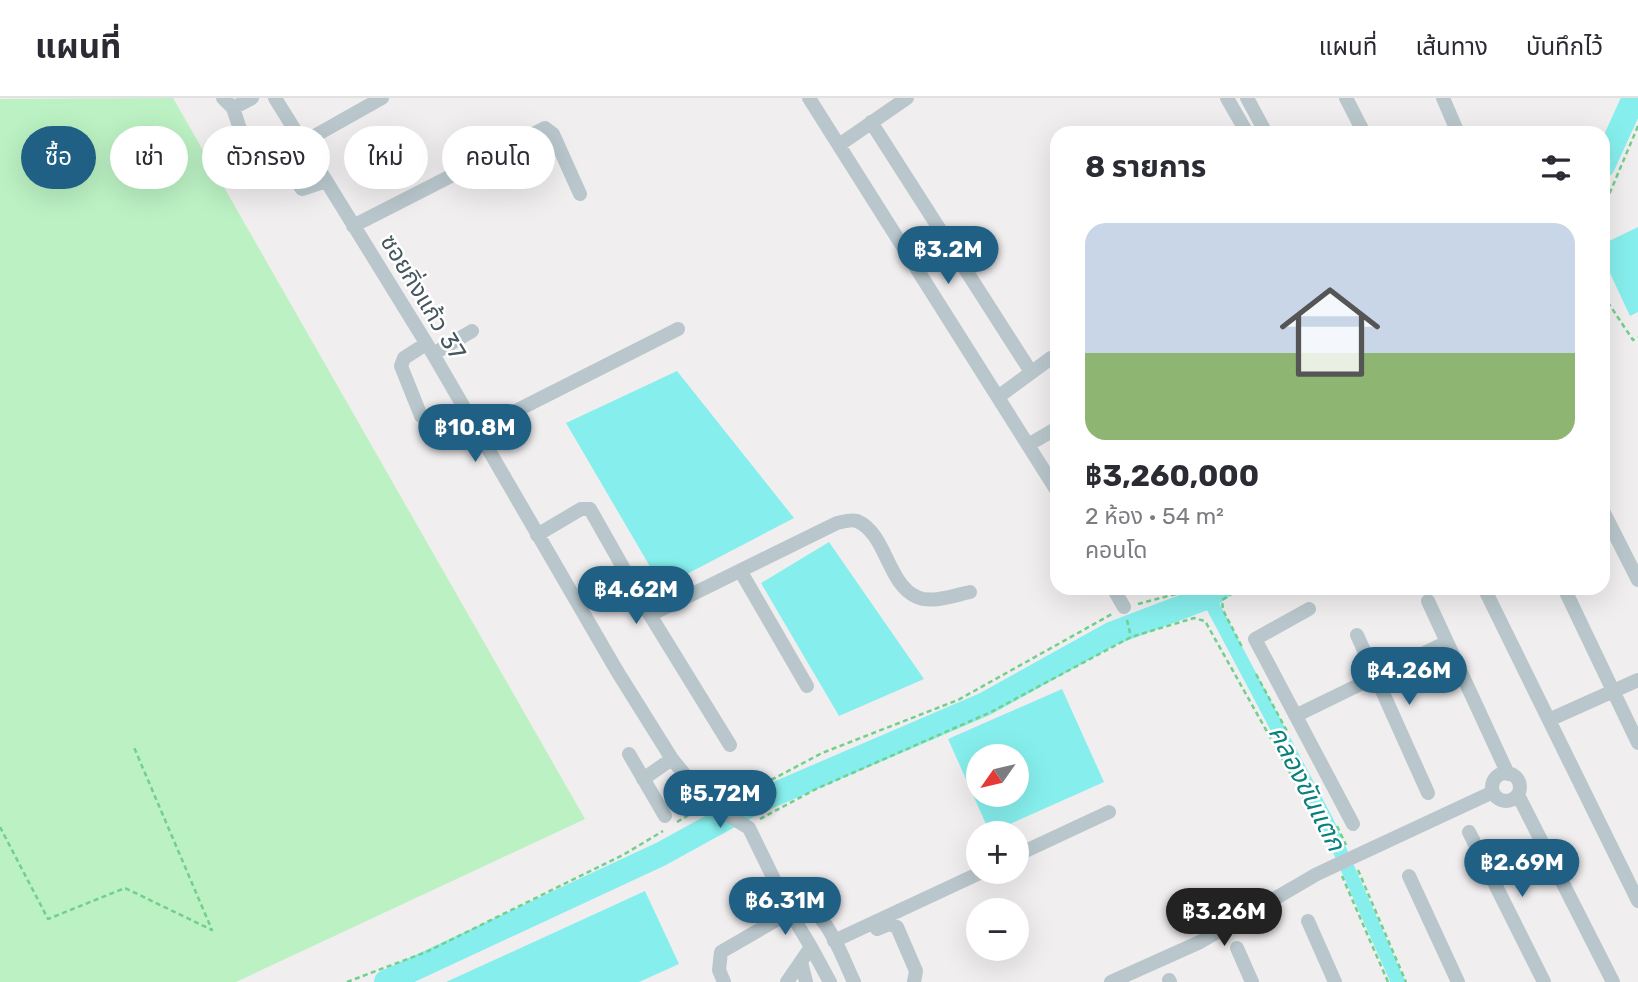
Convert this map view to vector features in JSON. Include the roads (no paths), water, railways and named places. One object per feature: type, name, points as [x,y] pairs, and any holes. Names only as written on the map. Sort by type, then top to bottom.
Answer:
[{"type":"street","points":[[238,126],[228,103],[253,98]]},
{"type":"street","name":"ซอยกิ่งแก้ว 37","points":[[275,98],[292,126]]},
{"type":"street","points":[[330,127],[382,98]]},
{"type":"street","points":[[809,98],[1050,477]]},
{"type":"street","points":[[839,145],[907,98]]},
{"type":"street","points":[[1227,98],[1243,126]]},
{"type":"street","points":[[1247,98],[1262,126]]},
{"type":"street","points":[[1346,98],[1360,126]]},
{"type":"street","points":[[1443,98],[1455,126]]},
{"type":"street","points":[[871,122],[1031,372]]},
{"type":"street","points":[[353,226],[545,128],[553,134],[580,194]]},
{"type":"street","name":"ซอยกิ่งแก้ว 37","points":[[330,188],[430,349],[537,535],[672,759],[708,803],[750,828],[785,896]]},
{"type":"street","points":[[477,431],[678,329]]},
{"type":"street","points":[[421,416],[401,366],[404,358],[472,331]]},
{"type":"street","points":[[998,397],[1050,359]]},
{"type":"street","points":[[1028,445],[1050,432]]},
{"type":"street","points":[[537,535],[581,509],[590,509],[650,615],[730,745]]},
{"type":"street","points":[[650,615],[836,523],[849,520],[857,521],[869,530],[904,586],[917,598],[938,599],[970,592]]},
{"type":"street","points":[[1610,525],[1638,580]]},
{"type":"street","points":[[741,572],[807,686]]},
{"type":"street","points":[[1117,595],[1124,607]]},
{"type":"street","points":[[1488,595],[1551,719],[1638,901]]},
{"type":"street","points":[[1567,595],[1638,743]]},
{"type":"street","points":[[1428,601],[1508,774],[1519,782],[1518,795],[1613,982]]},
{"type":"street","points":[[1310,609],[1255,639],[1353,824]]},
{"type":"street","points":[[1357,635],[1428,793]]},
{"type":"street","points":[[1297,715],[1447,642]]},
{"type":"street","points":[[1551,719],[1638,680]]},
{"type":"street","points":[[629,754],[669,822]]},
{"type":"street","points":[[643,779],[672,759]]},
{"type":"street","points":[[1493,792],[1495,779],[1508,774]]},
{"type":"street","points":[[1493,792],[1503,801],[1518,795]]},
{"type":"street","points":[[1111,982],[1200,942],[1317,874],[1493,792]]},
{"type":"street","points":[[1029,849],[1109,812]]},
{"type":"street","points":[[1469,832],[1544,982]]},
{"type":"street","points":[[1409,876],[1458,982]]},
{"type":"street","points":[[835,943],[966,880]]},
{"type":"street","points":[[785,896],[790,912],[830,982]]},
{"type":"street","points":[[785,896],[812,906],[835,943],[854,982]]},
{"type":"street","points":[[724,982],[719,970],[721,952],[790,912]]},
{"type":"street","points":[[1308,921],[1335,982]]},
{"type":"street","points":[[835,943],[889,924],[896,925],[916,971],[914,982]]},
{"type":"street","points":[[787,982],[811,947]]},
{"type":"street","points":[[1237,948],[1252,982]]},
{"type":"street","points":[[801,962],[806,982]]},
{"type":"water","points":[[1638,227],[1638,312],[1630,316],[1610,273],[1610,241]]},
{"type":"water","points":[[677,371],[794,518],[662,587],[566,423]]},
{"type":"water","points":[[829,542],[924,679],[839,716],[761,583]]},
{"type":"water","points":[[1062,689],[1104,782],[1017,821],[985,821],[978,807],[1029,807],[1029,744],[966,744],[966,779],[948,739]]},
{"type":"water","points":[[645,891],[679,964],[639,982],[446,982]]},
{"type":"waterway","points":[[1610,151],[1634,98]]},
{"type":"waterway","points":[[386,982],[661,854],[752,804],[985,704],[1111,634],[1211,595]]},
{"type":"waterway","name":"คลองขันแตก","points":[[1208,597],[1328,824],[1398,982]]}]
